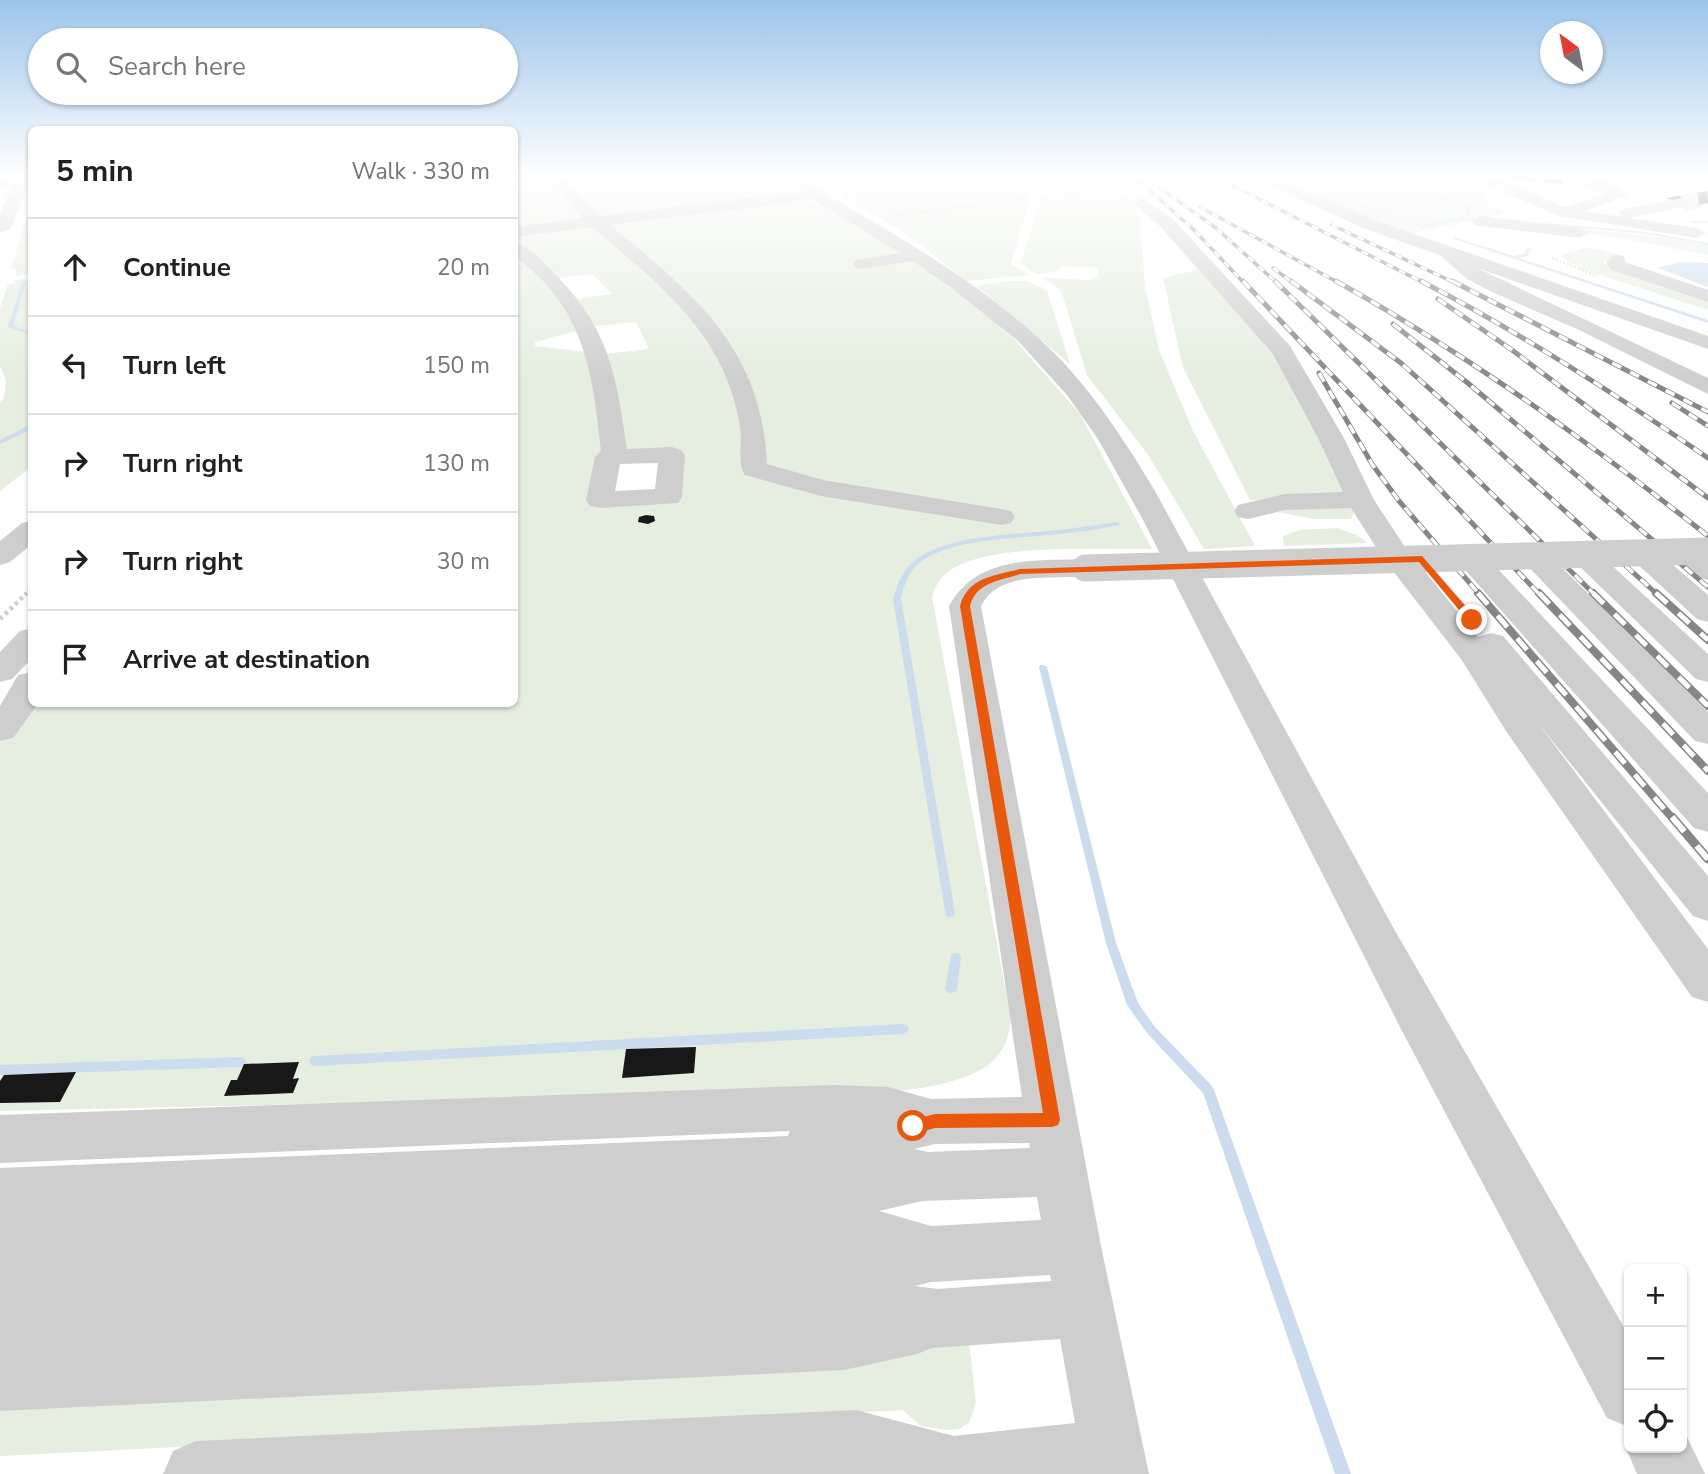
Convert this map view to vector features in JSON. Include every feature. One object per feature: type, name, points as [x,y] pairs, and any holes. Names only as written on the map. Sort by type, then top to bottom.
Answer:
[{"type":"lane","points":[[621,244],[690,304],[721,347],[742,390],[753,429],[754,469],[821,488],[1001,517]]},
{"type":"lane","points":[[1185,244],[1282,352],[1331,438],[1368,513],[1399,561],[1475,655],[1526,733],[1708,984]]},
{"type":"lane","points":[[1424,244],[1708,343]]},
{"type":"lane","points":[[863,264],[902,245],[979,298],[1016,329],[1053,364],[1104,428],[1166,537],[1366,922],[1626,1390]]},
{"type":"lane","points":[[518,250],[530,258],[570,299],[588,328],[607,385],[615,457]]},
{"type":"lane","points":[[1446,251],[1474,275],[1499,288],[1584,325],[1708,387]]},
{"type":"lane","points":[[1618,260],[1615,263],[1618,266],[1708,296]]},
{"type":"lane","points":[[1252,517],[1285,502],[1368,513]]},
{"type":"lane","points":[[0,533],[28,510]]},
{"type":"lane","points":[[0,543],[28,520]]},
{"type":"lane","points":[[0,556],[28,532]]},
{"type":"lane","points":[[196,1474],[856,1442],[949,1471],[1114,1463],[1073,1246],[965,606],[969,592],[981,583],[1002,575],[1085,568],[1696,551],[1708,571]]},
{"type":"lane","points":[[1642,553],[1708,612]]},
{"type":"lane","points":[[1584,555],[1708,672]]},
{"type":"lane","points":[[1534,556],[1708,733]]},
{"type":"lane","points":[[1471,558],[1708,818]]},
{"type":"lane","points":[[1422,559],[1708,905]]},
{"type":"lane","points":[[0,730],[20,704],[28,654]]},
{"type":"lane","points":[[0,702],[23,675]]},
{"type":"lane","points":[[0,716],[23,675]]},
{"type":"lane","points":[[1641,825],[1708,868]]},
{"type":"lane","points":[[0,1139],[835,1107],[888,1110],[1056,1145]]},
{"type":"lane","points":[[0,1173],[836,1141],[935,1121]]},
{"type":"lane","points":[[0,1232],[838,1193],[928,1177],[1056,1145]]},
{"type":"lane","points":[[0,1194],[837,1158],[928,1177]]},
{"type":"lane","points":[[0,1269],[840,1234],[868,1235],[902,1242],[931,1254]]},
{"type":"lane","points":[[0,1312],[841,1276],[931,1254],[1073,1246]]},
{"type":"lane","points":[[0,1340],[843,1304],[938,1319]]},
{"type":"lane","points":[[0,1380],[844,1340],[938,1319],[1084,1308]]},
{"type":"lane","points":[[1661,1453],[1672,1474]]},
{"type":"path","points":[[0,619],[28,592]]},
{"type":"green space","points":[[19,244],[28,244],[28,274],[16,276],[16,268],[11,269]]},
{"type":"green space","points":[[518,244],[885,244],[968,299],[1014,339],[1080,414],[1152,549],[1047,550],[991,555],[949,571],[938,582],[932,597],[1011,1019],[1002,1050],[985,1067],[960,1079],[917,1089],[891,1091],[0,1111],[0,736],[29,707],[518,707],[518,256],[552,286],[581,330],[535,342],[535,346],[604,354],[649,349],[636,322],[594,326],[576,299],[612,294],[592,274],[557,278]],"holes":[[[672,455],[668,497],[600,500],[608,457]]]},
{"type":"green space","points":[[919,244],[1017,244],[1011,264],[1029,275],[967,281]]},
{"type":"green space","points":[[1027,244],[1142,244],[1145,286],[1159,350],[1193,431],[1255,546],[1204,549],[1149,456],[1087,375],[1061,290],[1043,278],[1091,280],[1099,275],[1097,267],[1062,266],[1054,272],[1036,274],[1021,263]]},
{"type":"green space","points":[[1651,244],[1708,245],[1708,255]]},
{"type":"green space","points":[[1584,248],[1601,249],[1622,256],[1603,263],[1708,297],[1708,310],[1581,269],[1562,258],[1563,254]]},
{"type":"green space","points":[[1205,268],[1273,346],[1353,495],[1250,500],[1183,367],[1163,278]]},
{"type":"green space","points":[[28,278],[28,469],[0,491],[0,402],[4,398],[6,380],[0,366],[0,308],[8,284],[14,284],[15,280]]},
{"type":"green space","points":[[1028,281],[1047,291],[1070,364],[976,286]]},
{"type":"green space","points":[[1302,506],[1355,508],[1351,519],[1314,519],[1278,512]]},
{"type":"green space","points":[[1337,528],[1357,535],[1367,543],[1284,546],[1283,536],[1300,530]]},
{"type":"green space","points":[[969,1342],[976,1403],[969,1423],[959,1429],[921,1426],[903,1410],[0,1456],[0,1386]]},
{"type":"water","points":[[1680,262],[1708,263],[1708,287],[1658,268]]},
{"type":"building","points":[[654,516],[655,521],[648,524],[638,522],[639,517]]},
{"type":"building","points":[[696,1047],[694,1073],[622,1078],[626,1049]]},
{"type":"building","points":[[299,1062],[293,1079],[299,1078],[293,1093],[224,1096],[231,1080],[237,1080],[244,1064]]},
{"type":"building","points":[[76,1072],[60,1102],[0,1103],[0,1081],[4,1075]]},
{"type":"waterway","points":[[1472,244],[1708,322]]},
{"type":"waterway","points":[[1516,257],[1526,255],[1527,250],[1531,249]]},
{"type":"waterway","points":[[24,282],[10,327],[28,333]]},
{"type":"waterway","points":[[0,442],[28,428]]},
{"type":"waterway","points":[[950,913],[897,599],[903,579],[915,564],[932,553],[952,546],[996,538],[1117,524]]},
{"type":"waterway","points":[[1043,667],[1111,943],[1133,1005],[1151,1030],[1208,1090],[1343,1474]]},
{"type":"waterway","points":[[951,989],[956,957]]},
{"type":"waterway","points":[[315,1061],[903,1029]]},
{"type":"waterway","points":[[0,1070],[240,1062]]},
{"type":"railway","points":[[1207,244],[1244,283]]},
{"type":"railway","points":[[1234,244],[1277,283]]},
{"type":"railway","points":[[1267,244],[1339,283]]},
{"type":"railway","points":[[1347,244],[1424,283]]},
{"type":"railway","points":[[1372,244],[1455,283]]},
{"type":"railway","points":[[1273,268],[1293,283]]},
{"type":"railway","points":[[1243,281],[1540,595]]},
{"type":"railway","points":[[1275,281],[1595,595]]},
{"type":"railway","points":[[1291,281],[1401,363],[1658,595]]},
{"type":"railway","points":[[1336,281],[1433,339],[1527,401],[1708,536]]},
{"type":"railway","points":[[1421,281],[1567,365],[1708,458]]},
{"type":"railway","points":[[1452,281],[1708,412]]},
{"type":"railway","points":[[1438,299],[1512,350],[1708,498]]},
{"type":"railway","points":[[1393,324],[1469,384],[1708,587]]},
{"type":"railway","points":[[1319,373],[1372,464],[1399,501],[1480,595]]},
{"type":"railway","points":[[1672,403],[1708,426]]},
{"type":"railway","points":[[1478,593],[1673,819]]},
{"type":"railway","points":[[1539,593],[1708,771]]},
{"type":"railway","points":[[1593,593],[1708,706]]},
{"type":"railway","points":[[1656,593],[1708,640]]},
{"type":"railway","points":[[1672,817],[1708,859]]},
{"type":"route","points":[[913,1126],[935,1121],[1052,1120],[965,606],[969,592],[981,583],[1020,572],[1422,559],[1472,620]]}]
